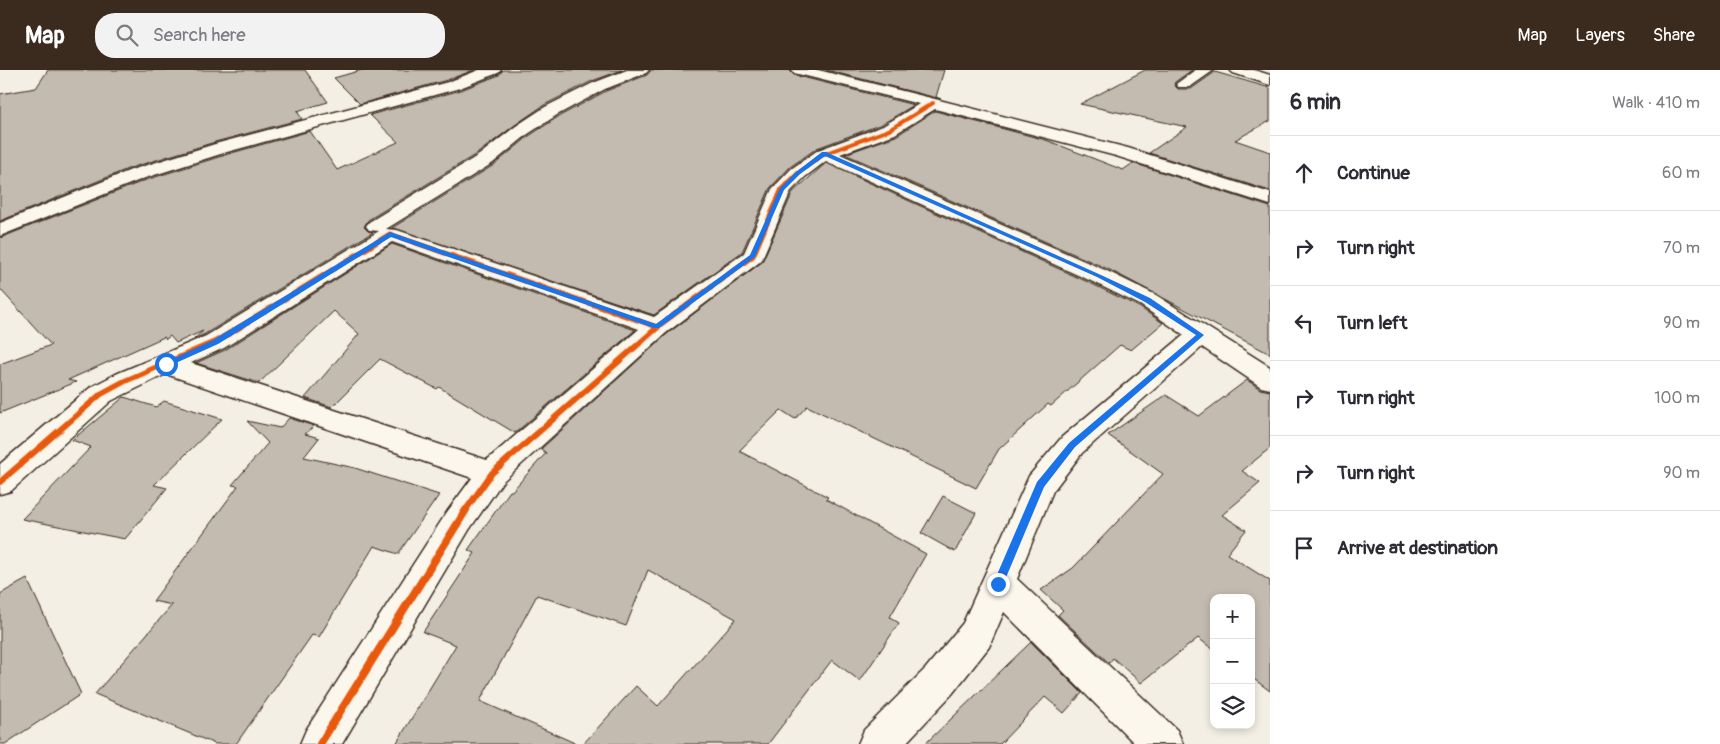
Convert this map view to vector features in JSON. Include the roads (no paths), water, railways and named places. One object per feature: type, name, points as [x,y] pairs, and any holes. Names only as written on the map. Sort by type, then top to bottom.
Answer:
[{"type":"street","points":[[0,230],[138,174],[221,148],[454,85],[493,70]]},
{"type":"street","points":[[376,226],[486,159],[522,130],[551,111],[599,86],[641,70]]},
{"type":"street","points":[[799,70],[1122,152],[1270,199]]},
{"type":"street","points":[[1184,84],[1206,70]]},
{"type":"street","points":[[1238,70],[1270,80]]},
{"type":"street","points":[[320,744],[458,521],[492,473],[657,327],[753,256],[782,189],[798,173],[824,154],[889,130],[933,103]]},
{"type":"street","points":[[824,154],[1099,276],[1148,300],[1270,380]]},
{"type":"street","points":[[0,482],[101,394],[125,381],[215,342],[390,234],[657,327]]},
{"type":"street","points":[[878,744],[939,681],[976,635],[1040,485],[1072,445],[1200,335]]},
{"type":"street","points":[[166,364],[492,473]]},
{"type":"street","points":[[998,584],[1163,744]]}]
